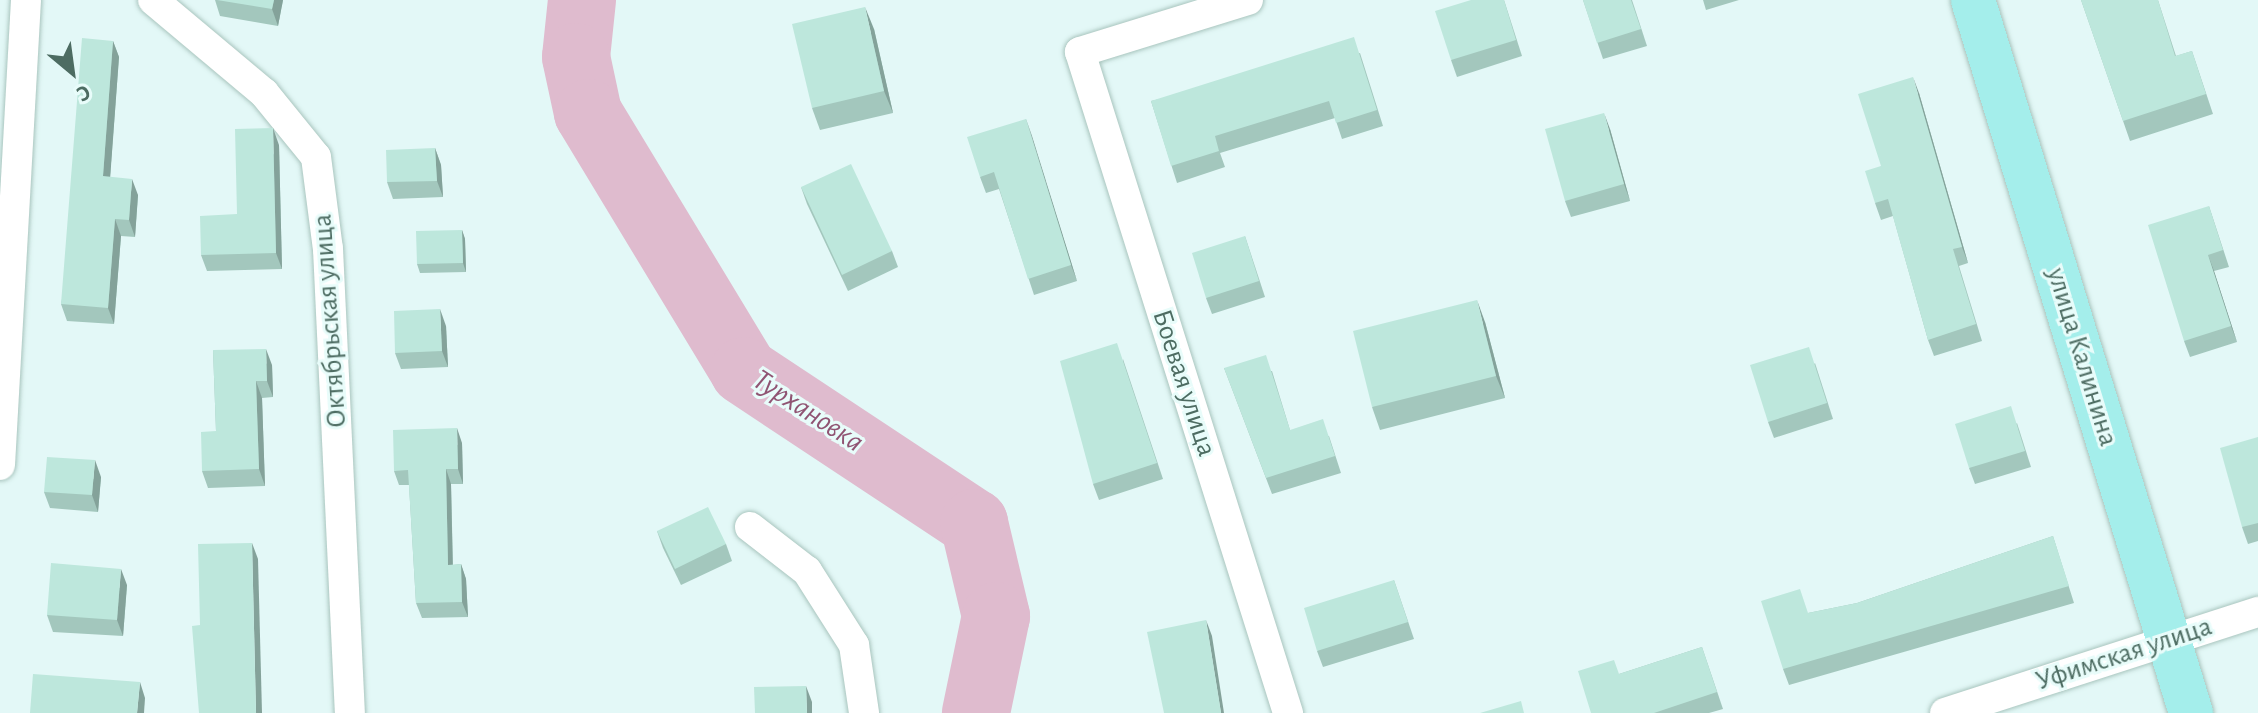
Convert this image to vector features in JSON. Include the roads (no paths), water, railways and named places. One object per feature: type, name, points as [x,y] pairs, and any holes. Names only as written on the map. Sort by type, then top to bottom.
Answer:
[{"type":"main road","name":"улица Калинина","points":[[1973,0],[2191,713]]},
{"type":"street","points":[[0,465],[26,0]]},
{"type":"street","name":"Октябрьская улица","points":[[153,0],[264,93],[316,157],[328,249],[350,713]]},
{"type":"street","name":"Боевая улица","points":[[1248,0],[1080,52],[1288,713]]},
{"type":"street","points":[[750,527],[807,571],[854,645],[864,713]]},
{"type":"street","name":"Уфимская улица","points":[[1945,713],[2258,612]]},
{"type":"waterway","name":"Турхановка","points":[[582,0],[576,57],[588,113],[744,371],[974,523],[996,616],[976,713]]}]
